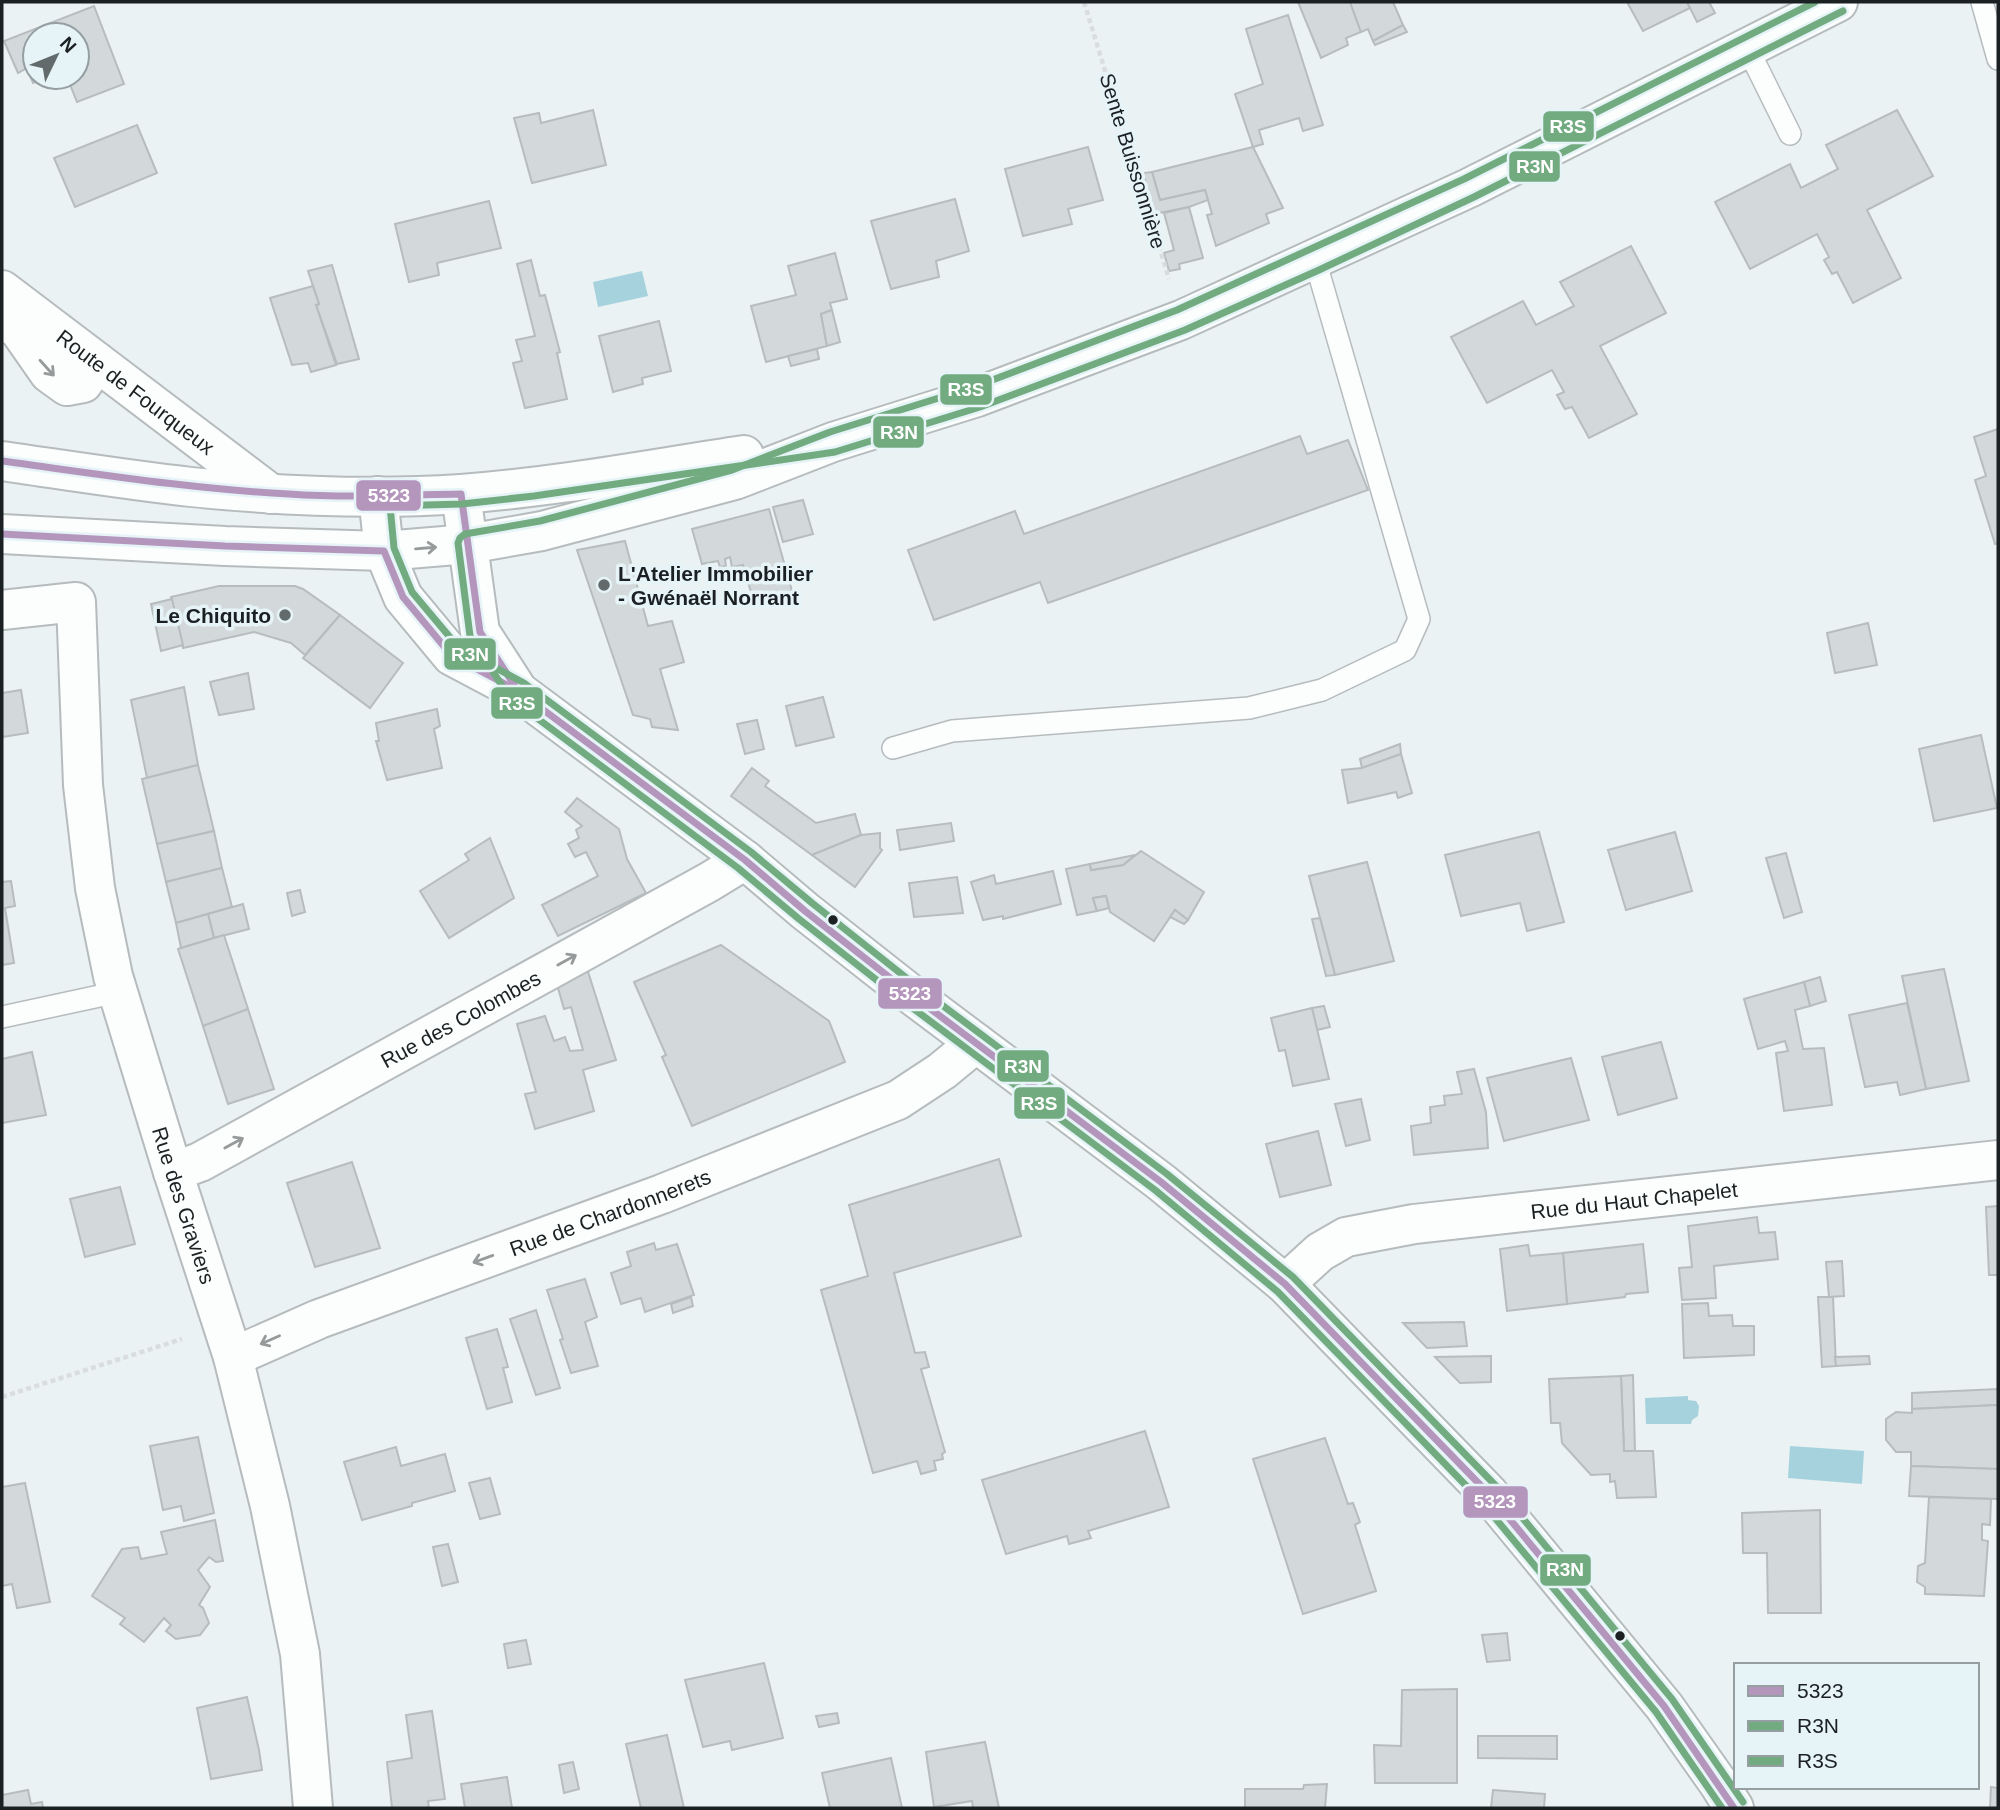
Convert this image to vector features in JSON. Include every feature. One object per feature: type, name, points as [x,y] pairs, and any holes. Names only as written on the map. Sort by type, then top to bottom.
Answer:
[{"type":"main road","points":[[2,534],[384,551],[468,544],[542,531],[735,480],[833,442],[977,397],[1181,320],[1469,188],[1838,2]]},
{"type":"main road","name":"Route de Fourqueux","points":[[2,290],[271,494]]},
{"type":"main road","points":[[2,318],[19,330],[49,373],[67,386],[83,383],[97,362]]},
{"type":"main road","points":[[2,461],[190,487],[271,494],[378,496],[461,494],[833,442]]},
{"type":"main road","points":[[461,494],[480,632],[518,691]]},
{"type":"main road","points":[[378,496],[384,551],[403,597],[452,656],[518,691],[745,860],[805,911],[1161,1182],[1285,1284],[1489,1494],[1664,1706],[1734,1808]]},
{"type":"main road","name":"Rue des Graviers","points":[[2,610],[76,602],[83,785],[95,888],[113,976],[228,1341],[270,1506],[300,1654],[313,1808]]},
{"type":"main road","name":"Rue des Colombes","points":[[173,1172],[200,1162],[745,860]]},
{"type":"main road","name":"Rue de Chardonnerets","points":[[228,1341],[319,1319],[662,1194],[898,1100],[942,1071],[976,1042]]},
{"type":"main road","name":"Rue du Haut Chapelet","points":[[1285,1284],[1320,1252],[1346,1237],[1414,1224],[1998,1160]]},
{"type":"lane","points":[[1982,2],[1998,59]]},
{"type":"lane","points":[[1747,47],[1790,134]]},
{"type":"lane","points":[[893,748],[952,731],[1250,708],[1322,690],[1405,650],[1419,619],[1315,260]]},
{"type":"lane","points":[[2,1017],[118,992]]},
{"type":"path","name":"Sente Buissonnière","points":[[1084,2],[1181,320]]},
{"type":"path","points":[[2,1397],[228,1341]]},
{"type":"water","points":[[642,271],[648,296],[598,307],[593,282]]},
{"type":"water","points":[[1688,1396],[1688,1400],[1696,1401],[1699,1406],[1698,1416],[1691,1424],[1646,1424],[1645,1398]]},
{"type":"water","points":[[1790,1446],[1864,1451],[1862,1484],[1788,1478]]},
{"type":"building","points":[[1298,2],[1350,2],[1361,32],[1346,38],[1348,45],[1321,58]]},
{"type":"building","points":[[1350,2],[1393,2],[1403,25],[1373,41],[1368,29],[1361,32]]},
{"type":"building","points":[[1627,2],[1687,2],[1690,8],[1643,31]]},
{"type":"building","points":[[1687,2],[1709,2],[1715,13],[1697,22]]},
{"type":"building","points":[[94,6],[124,84],[77,102],[73,91],[91,91],[91,21],[55,21]]},
{"type":"building","points":[[1288,15],[1323,125],[1303,131],[1299,118],[1259,130],[1263,144],[1253,147],[1235,94],[1263,84],[1246,29]]},
{"type":"building","points":[[1403,25],[1407,32],[1375,45],[1373,41]]},
{"type":"building","points":[[21,34],[21,71],[18,73],[4,41]]},
{"type":"building","points":[[593,110],[606,165],[532,183],[514,118],[539,113],[541,123]]},
{"type":"building","points":[[1897,110],[1933,176],[1867,210],[1901,278],[1853,303],[1837,272],[1832,274],[1824,260],[1829,257],[1817,234],[1750,269],[1715,202],[1790,164],[1801,188],[1838,169],[1826,145]]},
{"type":"building","points":[[137,125],[157,173],[75,207],[54,158]]},
{"type":"building","points":[[1088,147],[1103,200],[1068,209],[1072,224],[1023,236],[1005,169]]},
{"type":"building","points":[[1253,147],[1283,208],[1266,214],[1269,223],[1216,246],[1207,215],[1212,214],[1205,190],[1160,200],[1152,172]]},
{"type":"building","points":[[1152,172],[1160,200],[1205,190],[1208,200],[1154,214],[1143,173]]},
{"type":"building","points":[[955,199],[969,251],[936,261],[939,277],[891,289],[871,221]]},
{"type":"building","points":[[489,201],[501,248],[437,263],[439,275],[409,282],[395,224]]},
{"type":"building","points":[[1189,207],[1203,258],[1179,264],[1180,269],[1169,271],[1164,253],[1174,250],[1164,213]]},
{"type":"building","points":[[1631,246],[1666,313],[1600,346],[1637,414],[1589,438],[1572,407],[1565,409],[1557,395],[1564,392],[1552,370],[1487,403],[1451,337],[1523,301],[1536,325],[1574,306],[1560,282]]},
{"type":"building","points":[[835,253],[847,299],[830,303],[832,310],[821,314],[827,346],[766,362],[751,306],[796,295],[788,266]]},
{"type":"building","points":[[531,260],[540,296],[545,295],[560,352],[557,353],[567,399],[525,408],[513,363],[522,361],[516,340],[535,336],[517,264]]},
{"type":"building","points":[[332,265],[359,359],[337,364],[316,305],[319,304],[308,271]]},
{"type":"building","points":[[313,286],[319,304],[316,305],[336,365],[311,372],[308,363],[292,365],[270,298]]},
{"type":"building","points":[[832,310],[840,342],[827,346],[821,314]]},
{"type":"building","points":[[659,321],[671,371],[642,378],[643,384],[613,392],[599,336]]},
{"type":"building","points":[[817,349],[819,359],[791,366],[788,356]]},
{"type":"building","points":[[1998,429],[1998,543],[1995,544],[1975,480],[1986,476],[1974,437]]},
{"type":"building","points":[[1300,436],[1307,454],[1348,440],[1368,490],[1048,603],[1040,582],[934,620],[908,550],[1015,511],[1024,534]]},
{"type":"building","points":[[803,500],[813,534],[783,542],[773,507]]},
{"type":"building","points":[[769,509],[792,591],[754,602],[743,565],[732,567],[730,557],[725,559],[726,566],[720,567],[718,561],[702,564],[692,529]]},
{"type":"building","points":[[625,541],[648,626],[672,621],[684,662],[660,669],[678,730],[652,727],[650,719],[633,715],[577,550]]},
{"type":"building","points":[[219,586],[295,586],[340,615],[305,655],[291,643],[254,632],[183,648],[171,597]]},
{"type":"building","points":[[172,599],[183,645],[161,651],[151,604]]},
{"type":"building","points":[[340,615],[403,663],[370,708],[303,658]]},
{"type":"building","points":[[1868,623],[1877,665],[1835,673],[1827,633]]},
{"type":"building","points":[[248,673],[254,709],[219,715],[210,682]]},
{"type":"building","points":[[184,687],[198,765],[147,778],[131,700]]},
{"type":"building","points":[[21,690],[28,733],[2,737],[2,693]]},
{"type":"building","points":[[823,697],[834,737],[796,746],[786,706]]},
{"type":"building","points":[[437,709],[440,726],[434,729],[442,768],[387,780],[376,741],[379,741],[376,723]]},
{"type":"building","points":[[757,720],[764,749],[745,754],[737,724]]},
{"type":"building","points":[[1981,735],[1997,808],[1934,821],[1919,749]]},
{"type":"building","points":[[1400,744],[1401,754],[1362,768],[1360,759]]},
{"type":"building","points":[[1401,754],[1412,793],[1398,798],[1396,792],[1348,803],[1342,770],[1362,768]]},
{"type":"building","points":[[198,765],[214,831],[157,844],[142,779]]},
{"type":"building","points":[[752,768],[769,781],[765,786],[816,823],[855,814],[861,835],[812,855],[731,796]]},
{"type":"building","points":[[577,798],[619,829],[627,859],[646,893],[558,936],[542,905],[598,876],[586,852],[575,857],[568,844],[579,838],[576,830],[582,826],[565,812]]},
{"type":"building","points":[[951,823],[954,841],[900,850],[897,830]]},
{"type":"building","points":[[214,831],[222,868],[166,882],[157,844]]},
{"type":"building","points":[[1539,832],[1564,922],[1527,931],[1520,903],[1461,916],[1445,855]]},
{"type":"building","points":[[1675,832],[1692,891],[1626,910],[1608,850]]},
{"type":"building","points":[[880,833],[882,850],[855,887],[812,855],[861,835]]},
{"type":"building","points":[[490,838],[514,898],[449,938],[420,891],[469,860],[465,854]]},
{"type":"building","points":[[1141,851],[1204,892],[1188,920],[1175,910],[1154,941],[1110,912],[1106,896],[1093,898],[1097,911],[1077,915],[1066,869],[1090,864],[1091,870],[1123,865]]},
{"type":"building","points":[[1786,853],[1802,912],[1784,918],[1766,858]]},
{"type":"building","points":[[1135,855],[1123,865],[1091,870],[1090,864]]},
{"type":"building","points":[[1367,862],[1394,961],[1335,975],[1309,876]]},
{"type":"building","points":[[222,868],[232,907],[176,923],[166,882]]},
{"type":"building","points":[[1053,871],[1061,904],[1003,919],[1003,916],[983,920],[971,882],[994,875],[996,884]]},
{"type":"building","points":[[957,877],[963,913],[914,917],[909,883]]},
{"type":"building","points":[[11,881],[15,906],[5,908],[14,963],[2,965],[2,882]]},
{"type":"building","points":[[300,890],[305,912],[292,916],[287,893]]},
{"type":"building","points":[[1106,896],[1109,908],[1097,911],[1093,898]]},
{"type":"building","points":[[243,904],[249,929],[214,938],[208,914]]},
{"type":"building","points":[[1175,910],[1188,920],[1184,924],[1170,917]]},
{"type":"building","points":[[208,914],[214,938],[181,948],[176,923]]},
{"type":"building","points":[[1320,918],[1335,975],[1326,976],[1312,919]]},
{"type":"building","points":[[224,935],[248,1009],[203,1026],[178,949]]},
{"type":"building","points":[[721,945],[829,1021],[845,1062],[692,1126],[662,1057],[666,1055],[634,982]]},
{"type":"building","points":[[584,959],[616,1060],[583,1070],[594,1111],[535,1129],[525,1094],[536,1092],[517,1024],[545,1016],[554,1041],[565,1037],[570,1051],[583,1050],[571,1007],[564,1009],[554,974]]},
{"type":"building","points":[[1944,969],[1969,1081],[1926,1089],[1902,976]]},
{"type":"building","points":[[1820,977],[1826,1001],[1810,1006],[1804,982]]},
{"type":"building","points":[[1804,982],[1810,1006],[1795,1010],[1803,1049],[1824,1048],[1832,1105],[1784,1111],[1776,1053],[1788,1051],[1785,1041],[1758,1049],[1744,999]]},
{"type":"building","points":[[1907,1003],[1926,1089],[1900,1095],[1897,1082],[1865,1087],[1849,1015]]},
{"type":"building","points":[[1324,1006],[1330,1027],[1317,1030],[1312,1008]]},
{"type":"building","points":[[1312,1008],[1329,1079],[1293,1086],[1285,1050],[1279,1051],[1271,1018]]},
{"type":"building","points":[[248,1009],[274,1089],[228,1104],[203,1026]]},
{"type":"building","points":[[1661,1042],[1677,1098],[1618,1115],[1602,1057]]},
{"type":"building","points":[[32,1052],[46,1115],[2,1123],[2,1059]]},
{"type":"building","points":[[1571,1058],[1589,1120],[1504,1141],[1487,1078]]},
{"type":"building","points":[[1474,1069],[1486,1112],[1488,1148],[1414,1155],[1411,1126],[1431,1123],[1430,1107],[1445,1105],[1444,1096],[1462,1094],[1457,1072]]},
{"type":"building","points":[[1361,1099],[1370,1140],[1346,1146],[1335,1104]]},
{"type":"building","points":[[1318,1131],[1331,1185],[1280,1197],[1266,1144]]},
{"type":"building","points":[[999,1159],[1021,1236],[894,1273],[915,1353],[925,1352],[929,1367],[921,1369],[945,1452],[942,1454],[943,1459],[934,1461],[936,1470],[921,1474],[917,1461],[873,1473],[821,1290],[868,1276],[849,1205]]},
{"type":"building","points":[[352,1162],[380,1248],[315,1267],[287,1183]]},
{"type":"building","points":[[120,1187],[135,1244],[85,1257],[70,1199]]},
{"type":"building","points":[[1998,1206],[1998,1275],[1989,1275],[1986,1207]]},
{"type":"building","points":[[1757,1217],[1759,1233],[1775,1232],[1778,1259],[1714,1266],[1716,1298],[1682,1300],[1679,1268],[1692,1267],[1688,1226]]},
{"type":"building","points":[[654,1243],[656,1250],[677,1244],[694,1295],[645,1312],[641,1298],[621,1304],[611,1273],[631,1266],[627,1252]]},
{"type":"building","points":[[1643,1244],[1648,1292],[1567,1304],[1563,1253]]},
{"type":"building","points":[[1528,1245],[1530,1256],[1563,1253],[1567,1304],[1507,1311],[1500,1249]]},
{"type":"building","points":[[1842,1261],[1844,1296],[1829,1297],[1826,1262]]},
{"type":"building","points":[[585,1279],[597,1317],[585,1322],[598,1366],[571,1373],[547,1290]]},
{"type":"building","points":[[691,1297],[693,1306],[673,1313],[671,1304]]},
{"type":"building","points":[[1818,1297],[1833,1297],[1836,1366],[1822,1367]]},
{"type":"building","points":[[1708,1303],[1709,1316],[1732,1315],[1733,1326],[1754,1326],[1754,1355],[1684,1358],[1682,1304]]},
{"type":"building","points":[[536,1310],[560,1388],[536,1395],[510,1319]]},
{"type":"building","points":[[1464,1322],[1467,1346],[1427,1348],[1403,1323]]},
{"type":"building","points":[[497,1329],[508,1367],[503,1368],[512,1402],[487,1409],[466,1338]]},
{"type":"building","points":[[1491,1356],[1491,1382],[1460,1383],[1435,1357]]},
{"type":"building","points":[[1869,1356],[1870,1364],[1836,1366],[1835,1357]]},
{"type":"building","points":[[1633,1375],[1635,1451],[1624,1451],[1621,1376]]},
{"type":"building","points":[[1621,1376],[1624,1451],[1653,1451],[1656,1497],[1617,1498],[1615,1481],[1610,1482],[1610,1474],[1591,1475],[1562,1443],[1560,1423],[1551,1423],[1549,1379]]},
{"type":"building","points":[[1998,1389],[1998,1405],[1912,1409],[1912,1393]]},
{"type":"building","points":[[1998,1405],[1998,1469],[1911,1466],[1911,1452],[1896,1452],[1886,1440],[1886,1419],[1896,1412]]},
{"type":"building","points":[[1145,1431],[1169,1507],[1088,1531],[1091,1538],[1069,1544],[1067,1536],[1006,1554],[982,1480]]},
{"type":"building","points":[[198,1437],[214,1513],[184,1521],[181,1506],[163,1510],[150,1446]]},
{"type":"building","points":[[1325,1438],[1348,1504],[1353,1503],[1360,1522],[1355,1525],[1376,1591],[1303,1614],[1253,1459]]},
{"type":"building","points":[[396,1447],[401,1466],[445,1454],[455,1491],[362,1520],[344,1462]]},
{"type":"building","points":[[1911,1466],[1998,1469],[1998,1499],[1909,1496]]},
{"type":"building","points":[[490,1478],[500,1514],[480,1519],[469,1483]]},
{"type":"building","points":[[25,1483],[50,1602],[17,1608],[12,1584],[2,1586],[2,1487]]},
{"type":"building","points":[[1929,1497],[1991,1499],[1990,1525],[1982,1524],[1982,1540],[1988,1541],[1984,1596],[1925,1594],[1925,1587],[1917,1582],[1918,1566],[1925,1563]]},
{"type":"building","points":[[1820,1510],[1821,1613],[1768,1613],[1767,1553],[1743,1553],[1742,1513]]},
{"type":"building","points":[[215,1520],[223,1561],[216,1562],[209,1557],[198,1570],[210,1587],[199,1605],[209,1623],[200,1635],[176,1639],[166,1631],[171,1625],[164,1618],[144,1642],[120,1624],[125,1618],[92,1596],[122,1549],[138,1547],[141,1559],[167,1554],[161,1532]]},
{"type":"building","points":[[448,1544],[458,1582],[442,1586],[433,1547]]},
{"type":"building","points":[[1507,1633],[1510,1660],[1487,1662],[1482,1635]]},
{"type":"building","points":[[526,1640],[531,1664],[508,1668],[504,1644]]},
{"type":"building","points":[[764,1663],[783,1738],[732,1750],[730,1741],[703,1747],[685,1680]]},
{"type":"building","points":[[1457,1689],[1457,1783],[1375,1783],[1374,1745],[1401,1746],[1402,1690]]},
{"type":"building","points":[[247,1697],[262,1770],[211,1779],[197,1708]]},
{"type":"building","points":[[432,1711],[445,1799],[428,1801],[429,1808],[392,1808],[387,1762],[412,1758],[406,1715]]},
{"type":"building","points":[[837,1713],[839,1723],[819,1727],[816,1716]]},
{"type":"building","points":[[667,1735],[684,1808],[641,1808],[626,1744]]},
{"type":"building","points":[[1478,1736],[1557,1736],[1557,1759],[1478,1758]]},
{"type":"building","points":[[985,1742],[999,1808],[973,1808],[972,1801],[934,1807],[926,1752]]},
{"type":"building","points":[[891,1758],[902,1808],[830,1808],[822,1773]]},
{"type":"building","points":[[573,1762],[579,1789],[564,1793],[559,1765]]},
{"type":"building","points":[[507,1777],[512,1808],[465,1808],[461,1784]]},
{"type":"building","points":[[1327,1784],[1325,1808],[1245,1808],[1245,1789],[1303,1789],[1304,1785]]},
{"type":"building","points":[[1991,1787],[1998,1788],[1998,1808],[1990,1808]]},
{"type":"building","points":[[28,1790],[31,1804],[42,1802],[43,1808],[2,1808],[2,1795]]},
{"type":"building","points":[[1493,1790],[1545,1794],[1544,1808],[1491,1808]]},
{"type":"transit line","name":"R3S","points":[[1722,1808],[1656,1712],[1481,1501],[1278,1292],[1155,1190],[902,1000],[738,868],[510,698],[470,636],[458,543],[465,534],[540,521],[732,470],[830,432],[974,387],[1177,310],[1464,179],[1815,2]]},
{"type":"transit line","name":"R3N","points":[[1734,1789],[1672,1699],[1497,1487],[1293,1277],[1167,1174],[914,984],[751,852],[524,683],[459,648],[412,592],[394,548],[390,506],[462,504],[534,496],[835,452],[980,407],[1185,330],[1319,270],[1474,197],[1843,11]]},
{"type":"transit line","name":"5323","points":[[2,461],[253,492],[332,496],[461,494],[480,632],[518,691],[745,860],[908,992],[1161,1182],[1285,1284],[1489,1494],[1664,1706],[1734,1808]]},
{"type":"transit line","name":"5323","points":[[2,534],[384,551],[403,597],[452,656],[507,685]]},
{"type":"transit line","name":"R3N","points":[[1734,1789],[1743,1802]]},
{"type":"place","name":"L'Atelier Immobilier - Gwénaël Norrant","points":[[604,585]]},
{"type":"place","name":"Le Chiquito","points":[[285,615]]}]
